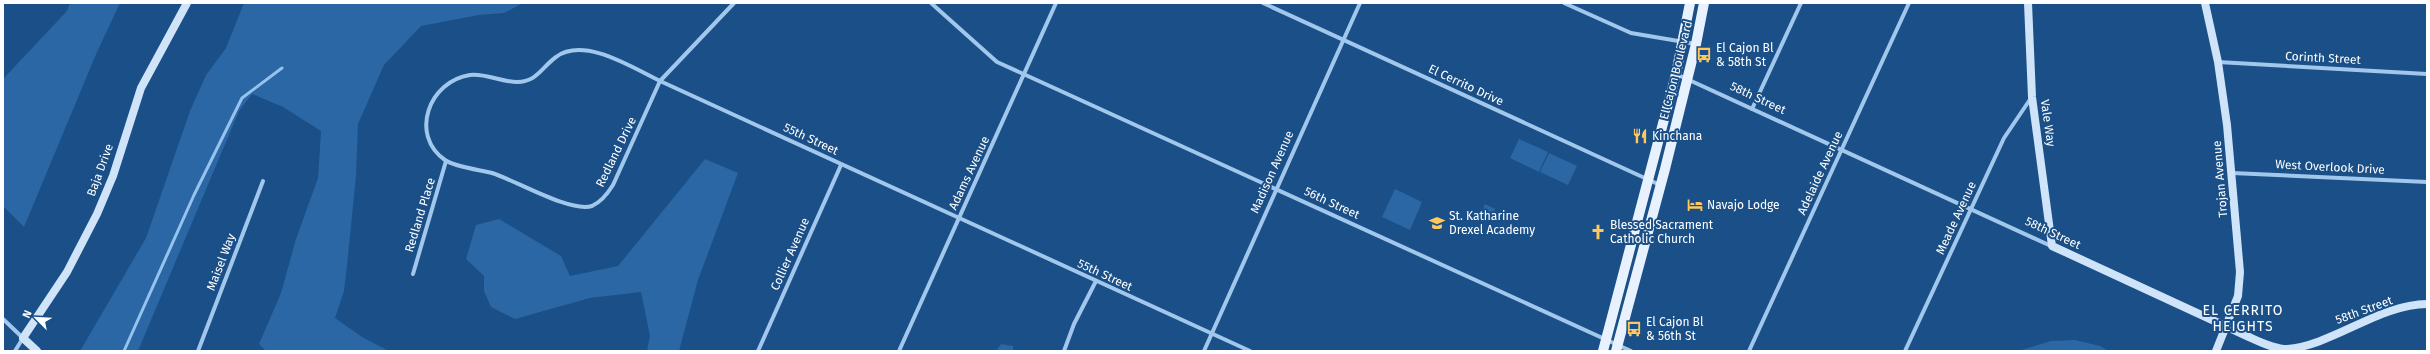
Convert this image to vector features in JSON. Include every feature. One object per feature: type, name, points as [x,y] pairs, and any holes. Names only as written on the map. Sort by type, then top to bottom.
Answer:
[{"type":"main road","name":"El Cajon Boulevard","points":[[1603,351],[1676,74],[1684,41],[1690,3]]},
{"type":"main road","name":"El Cajon Boulevard","points":[[1616,348],[1696,44],[1704,3]]},
{"type":"street","name":"Baja Drive","points":[[23,338],[67,272],[94,218],[113,176],[141,88],[187,3]]},
{"type":"street","name":"Redland Drive","points":[[446,161],[493,174],[556,200],[578,206],[591,206],[606,196],[613,185],[660,81],[734,3]]},
{"type":"street","points":[[931,3],[997,62],[1024,76]]},
{"type":"street","name":"Adams Avenue","points":[[899,351],[1056,3]]},
{"type":"street","name":"El Cerrito Drive","points":[[1263,3],[1660,185]]},
{"type":"street","name":"Madison Avenue","points":[[1204,351],[1210,333],[1360,3]]},
{"type":"street","points":[[1564,3],[1631,32],[1696,44]]},
{"type":"street","points":[[1752,109],[1800,3]]},
{"type":"street","name":"Adelaide Avenue","points":[[1749,351],[1909,3]]},
{"type":"street","name":"Vale Way","points":[[2028,3],[2032,97],[2052,246]]},
{"type":"street","name":"Trojan Avenue","points":[[2205,3],[2218,62],[2232,173],[2240,272],[2238,296],[2227,327],[2216,351]]},
{"type":"street","name":"55th Street","points":[[446,161],[433,147],[426,127],[430,104],[446,83],[470,75],[481,76],[504,82],[523,82],[535,78],[556,56],[572,49],[593,51],[1250,351]]},
{"type":"street","name":"Corinth Street","points":[[2218,62],[2427,74]]},
{"type":"street","name":"58th Street","points":[[1676,74],[2267,345],[2285,349],[2302,349],[2383,314],[2427,304]]},
{"type":"street","name":"56th Street","points":[[1024,76],[1276,188],[1606,339],[1616,348],[1631,351]]},
{"type":"street","name":"Meade Avenue","points":[[1905,351],[2004,138],[2032,97]]},
{"type":"street","name":"Redland Place","points":[[413,274],[446,161]]},
{"type":"street","name":"Collier Avenue","points":[[758,351],[841,164]]},
{"type":"street","name":"West Overlook Drive","points":[[2232,173],[2427,182]]},
{"type":"street","name":"Maisel Way","points":[[198,351],[263,181]]},
{"type":"street","points":[[1064,351],[1074,324],[1096,281]]},
{"type":"street","points":[[3,319],[37,351]]},
{"type":"street","points":[[15,351],[23,338]]},
{"type":"shaded area","points":[[70,3],[120,3],[97,52],[24,227],[3,206],[3,79],[67,11]]},
{"type":"shaded area","points":[[244,3],[523,3],[504,13],[479,15],[421,26],[384,65],[358,124],[356,176],[347,266],[344,291],[335,318],[362,337],[389,351],[266,351],[259,344],[281,293],[296,239],[318,178],[321,131],[283,107],[252,94],[239,111],[138,351],[80,351],[146,238],[190,111],[206,75],[226,48]]},
{"type":"shaded area","points":[[1519,139],[1548,152],[1539,172],[1510,158]]},
{"type":"shaded area","points":[[1549,153],[1577,166],[1568,185],[1540,172]]},
{"type":"shaded area","points":[[705,159],[738,173],[698,280],[679,351],[647,351],[650,336],[641,292],[590,298],[515,319],[491,307],[484,291],[484,276],[466,259],[476,225],[499,219],[561,256],[570,276],[618,266]]},
{"type":"shaded area","points":[[1395,189],[1422,202],[1410,230],[1382,217]]},
{"type":"shaded area","points":[[1485,204],[1495,209],[1489,222],[1479,217]]},
{"type":"shaded area","points":[[2075,340],[2100,346],[2109,351],[2018,351],[2051,341]]},
{"type":"shaded area","points":[[1001,344],[1013,346],[1013,351],[996,351]]},
{"type":"waterway","points":[[124,351],[194,195],[242,98],[282,68]]},
{"type":"place","name":"El Cajon Bl & 58th St","points":[[1704,55]]},
{"type":"place","name":"Kinchana","points":[[1640,136]]},
{"type":"place","name":"Navajo Lodge","points":[[1695,205]]},
{"type":"place","name":"St. Katharine Drexel Academy","points":[[1437,223]]},
{"type":"place","name":"Blessed Sacrament Catholic Church","points":[[1598,232]]},
{"type":"place","name":"El Cajon Bl & 56th St","points":[[1634,329]]},
{"type":"district","name":"EL CERRITO HEIGHTS","points":[[2243,318]]}]
